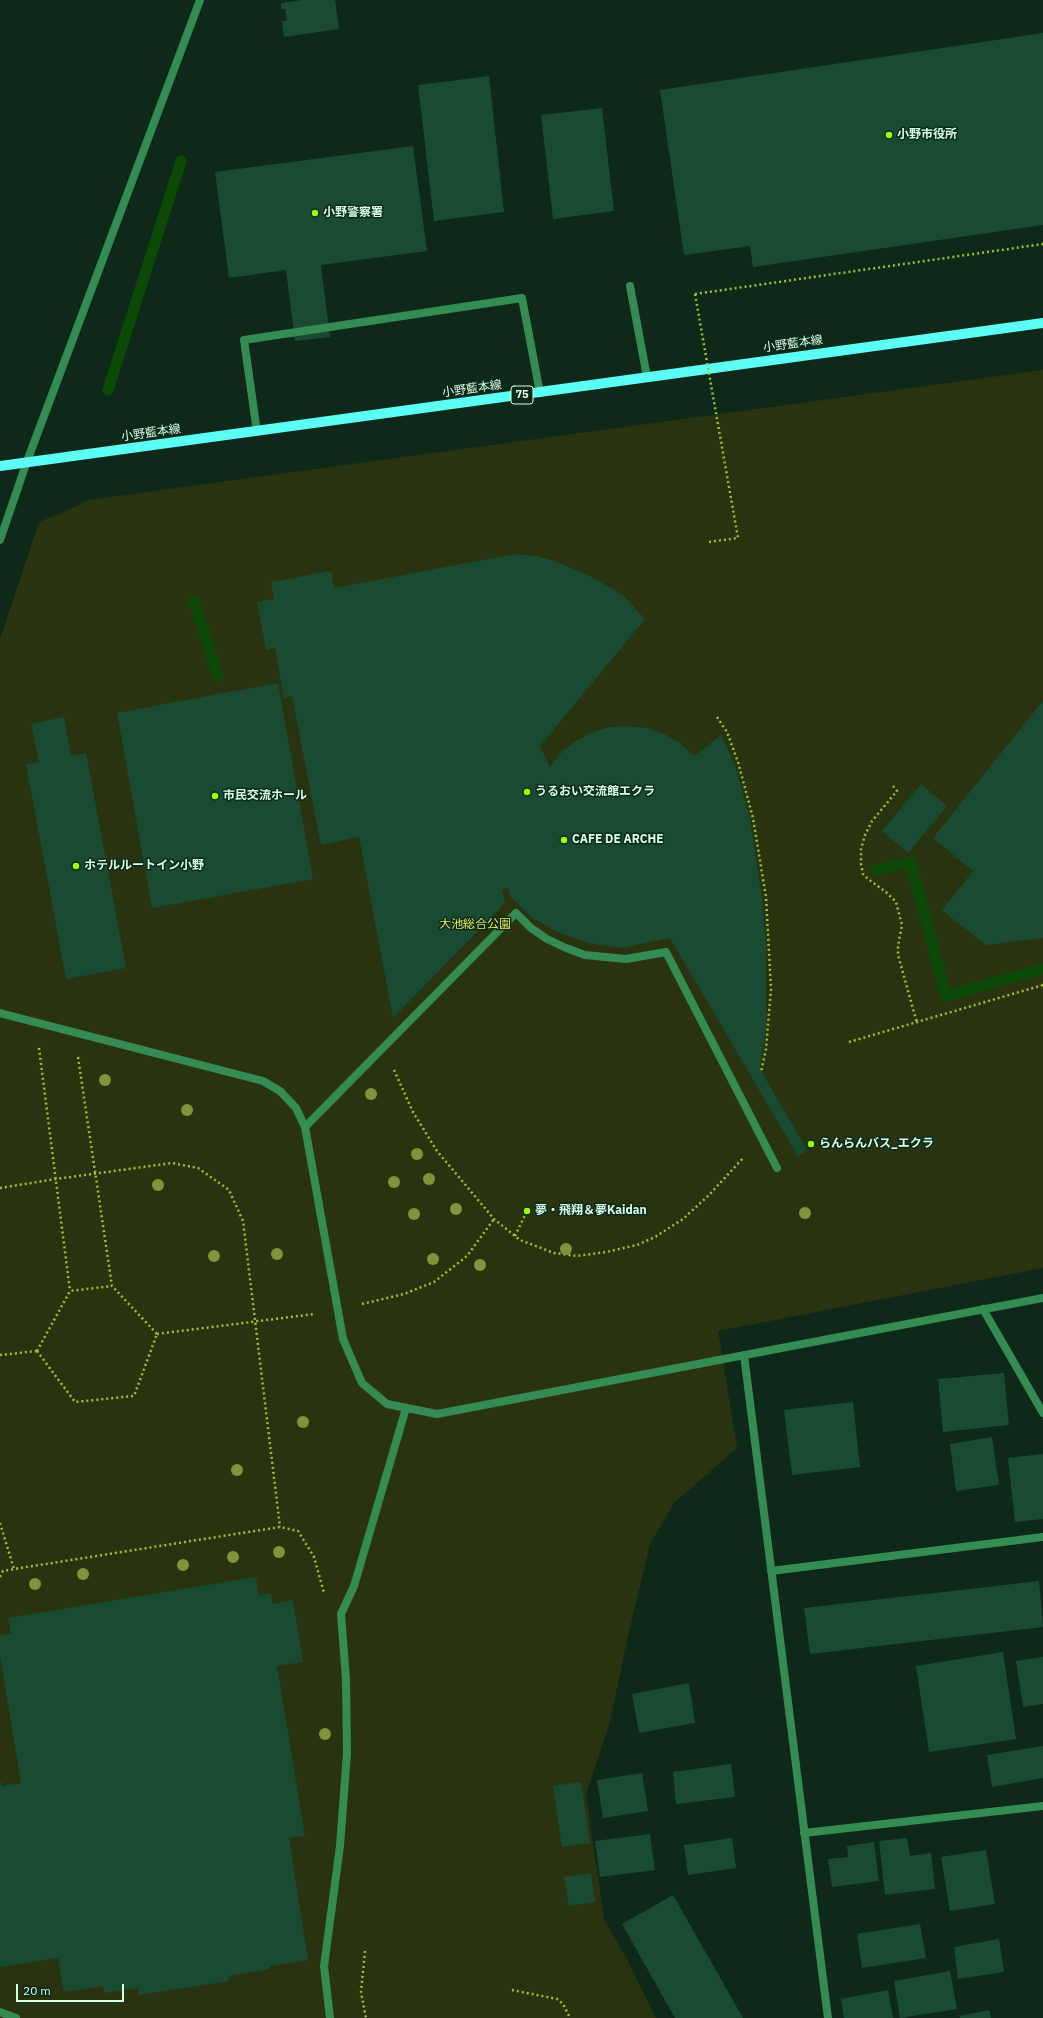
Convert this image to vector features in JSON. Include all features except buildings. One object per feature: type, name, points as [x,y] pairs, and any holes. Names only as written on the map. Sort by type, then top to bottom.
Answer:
[{"type":"main road","name":"小野藍本線","points":[[0,466],[26,464],[1043,323]]},
{"type":"street","points":[[0,540],[26,464],[200,0]]},
{"type":"street","points":[[630,286],[647,377]]},
{"type":"street","points":[[257,432],[244,340],[522,298],[540,393]]},
{"type":"street","points":[[305,1127],[516,913],[531,928],[547,939],[585,955],[626,959],[666,952],[777,1168]]},
{"type":"street","points":[[0,1013],[262,1082],[280,1091],[296,1108],[305,1127],[343,1339],[362,1383],[387,1404],[437,1414],[744,1354],[1043,1298]]},
{"type":"street","points":[[983,1309],[1043,1413]]},
{"type":"street","points":[[744,1354],[828,2018]]},
{"type":"street","points":[[330,2018],[324,1966],[340,1846],[346,1753],[346,1680],[341,1614],[354,1586],[406,1408]]},
{"type":"street","points":[[771,1571],[1043,1537]]},
{"type":"street","points":[[804,1832],[1043,1806]]},
{"type":"street","points":[[0,2012],[16,2018]]},
{"type":"path","points":[[709,542],[738,538],[695,294],[1043,244]]},
{"type":"path","points":[[717,717],[727,732],[738,762],[748,797],[753,818],[766,897],[771,989],[767,1042],[761,1072]]},
{"type":"path","points":[[893,786],[897,791],[872,821],[865,835],[861,849],[861,864],[863,874],[896,902],[902,925],[898,955],[917,1023]]},
{"type":"path","points":[[849,1042],[1043,985]]},
{"type":"path","points":[[37,1351],[70,1291],[39,1048]]},
{"type":"path","points":[[383,1048],[413,1112],[437,1151],[494,1219],[520,1240],[554,1253],[577,1256],[606,1252],[637,1245],[656,1237],[683,1219],[734,1168],[761,1136]]},
{"type":"path","points":[[78,1057],[112,1286],[157,1334]]},
{"type":"path","points":[[0,1188],[172,1163],[198,1168],[229,1190],[243,1221],[280,1527]]},
{"type":"path","points":[[515,1236],[527,1211]]},
{"type":"path","points":[[362,1304],[404,1294],[434,1282],[467,1256],[494,1219]]},
{"type":"path","points":[[70,1291],[112,1286]]},
{"type":"path","points":[[157,1334],[314,1314]]},
{"type":"path","points":[[37,1351],[75,1402],[134,1396],[157,1334]]},
{"type":"path","points":[[0,1355],[37,1351]]},
{"type":"path","points":[[0,1523],[14,1569]]},
{"type":"path","points":[[0,1577],[2,1571],[280,1527],[298,1531],[314,1557],[324,1594],[341,1614]]},
{"type":"path","points":[[365,1952],[361,1992],[366,2018]]},
{"type":"path","points":[[512,1990],[556,1999],[563,2004],[570,2018]]},
{"type":"green space","name":"大池総合公園","points":[[1043,370],[1043,1268],[718,1331],[737,1448],[674,1503],[650,1544],[627,1640],[610,1722],[586,1794],[604,1920],[627,1959],[656,2018],[0,2018],[0,639],[39,522],[71,509],[88,500]]},
{"type":"waterway","points":[[108,390],[181,161]]},
{"type":"waterway","points":[[194,601],[218,676]]},
{"type":"waterway","points":[[876,870],[911,862],[946,996],[1043,969]]},
{"type":"place","name":"小野市役所","points":[[889,135]]},
{"type":"place","name":"小野警察署","points":[[315,213]]},
{"type":"place","name":"うるおい交流館エクラ","points":[[527,792]]},
{"type":"place","name":"市民交流ホール","points":[[215,796]]},
{"type":"place","name":"CAFE DE ARCHE","points":[[564,840]]},
{"type":"place","name":"ホテルルートイン小野","points":[[76,866]]},
{"type":"place","name":"らんらんバス_エクラ","points":[[811,1144]]},
{"type":"place","name":"夢・飛翔＆夢Kaidan","points":[[527,1211]]}]
